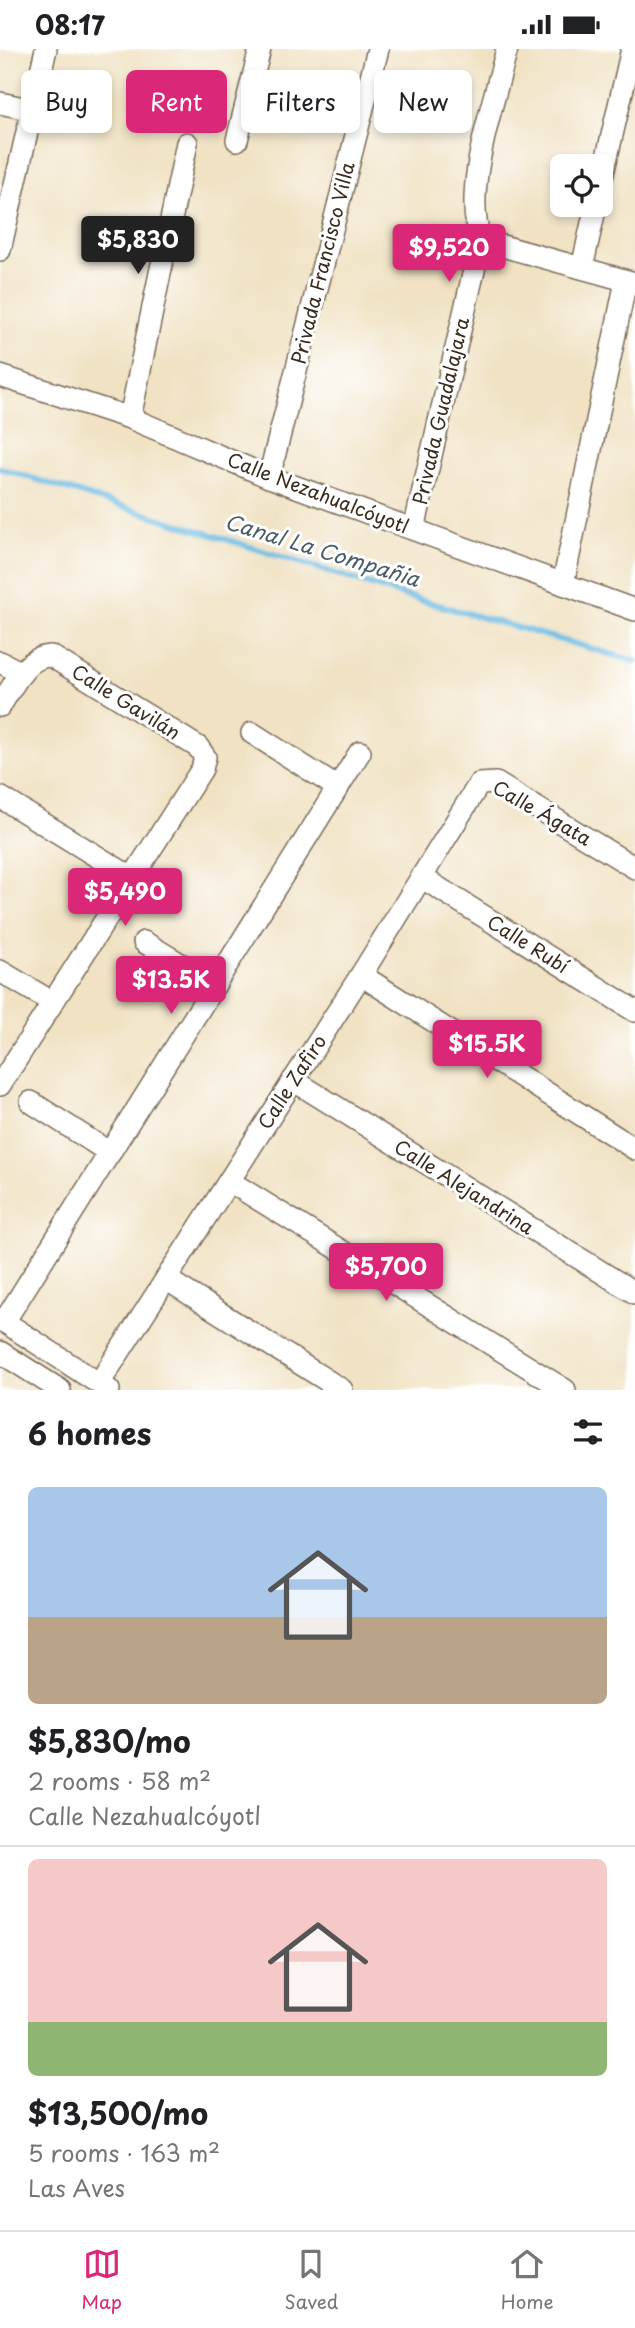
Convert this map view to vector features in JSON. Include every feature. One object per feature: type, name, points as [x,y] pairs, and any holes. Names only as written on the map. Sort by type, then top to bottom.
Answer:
[{"type":"street","points":[[42,70],[46,49]]},
{"type":"street","points":[[237,139],[260,49]]},
{"type":"street","name":"Privada Francisco Villa","points":[[269,477],[378,49]]},
{"type":"street","name":"Privada Guadalajara","points":[[414,529],[481,240],[474,225],[473,198],[507,49]]},
{"type":"street","points":[[608,154],[632,49]]},
{"type":"street","points":[[0,103],[21,107]]},
{"type":"street","points":[[0,250],[28,133]]},
{"type":"street","points":[[130,418],[187,143]]},
{"type":"street","points":[[582,268],[593,217]]},
{"type":"street","points":[[481,240],[630,282],[563,584]]},
{"type":"street","name":"Calle Nezahualcóyotl","points":[[0,376],[130,418],[269,477],[635,610]]},
{"type":"street","name":"Calle Gavilán","points":[[22,673],[35,659],[42,656],[58,659],[198,747],[205,757],[202,769],[132,878]]},
{"type":"street","points":[[0,661],[22,673],[0,706]]},
{"type":"street","points":[[252,733],[338,788]]},
{"type":"street","points":[[104,1386],[2,1320],[110,1153],[360,752]]},
{"type":"street","name":"Calle Ágata","points":[[484,782],[496,783],[635,868]]},
{"type":"street","name":"Calle Zafiro","points":[[104,1386],[166,1279],[361,975],[475,789],[484,782]]},
{"type":"street","points":[[0,797],[132,878],[0,1085]]},
{"type":"street","name":"Calle Rubí","points":[[421,877],[635,1011]]},
{"type":"street","points":[[144,943],[215,985]]},
{"type":"street","points":[[0,971],[52,1002]]},
{"type":"street","points":[[361,975],[635,1149]]},
{"type":"street","name":"Calle Alejandrina","points":[[293,1080],[635,1293]]},
{"type":"street","points":[[31,1102],[110,1153]]},
{"type":"street","points":[[229,1181],[565,1390]]},
{"type":"street","points":[[166,1279],[342,1390]]},
{"type":"street","points":[[0,1352],[60,1390]]},
{"type":"waterway","name":"Canal La Compañia","points":[[0,468],[403,595],[635,661]]}]
